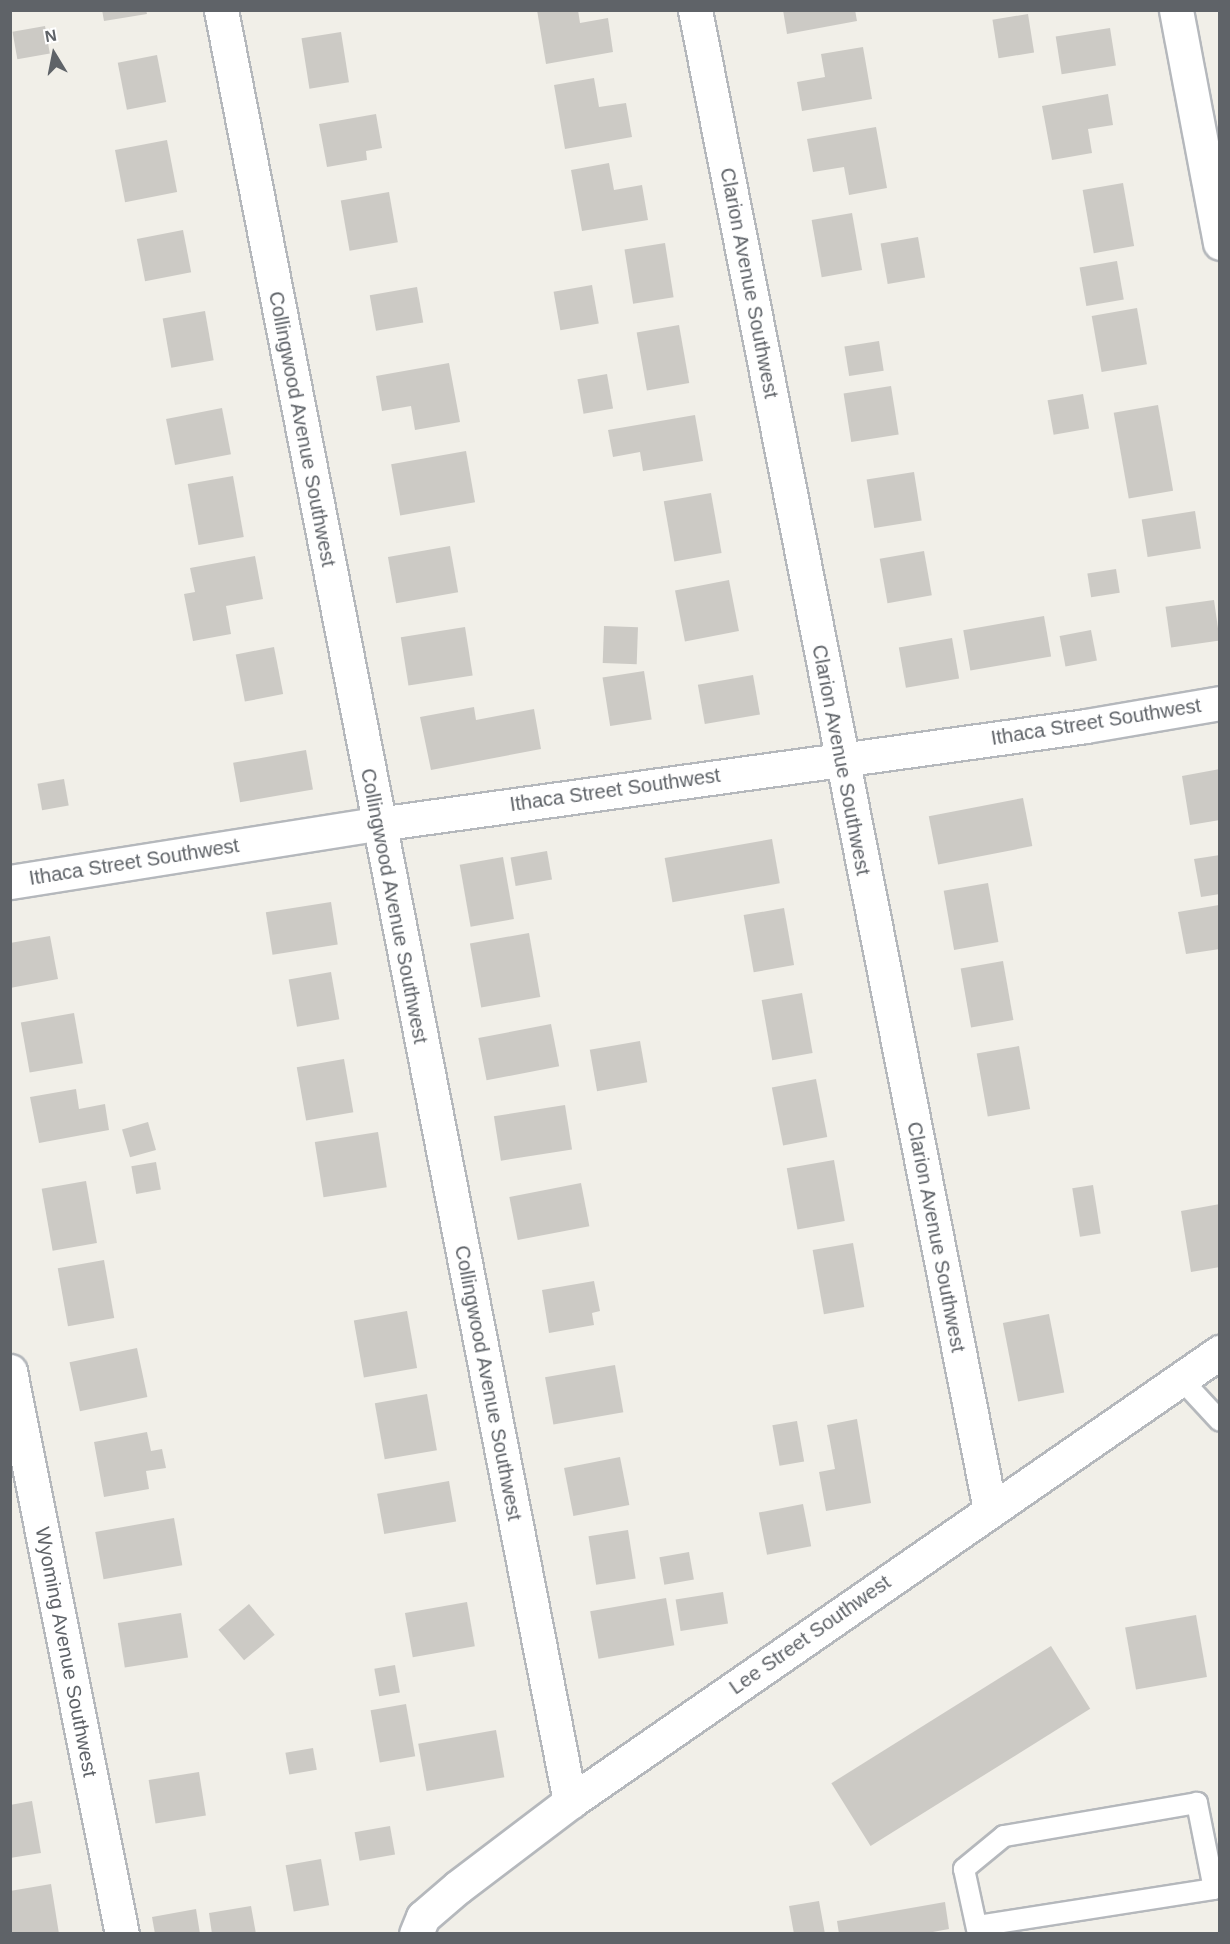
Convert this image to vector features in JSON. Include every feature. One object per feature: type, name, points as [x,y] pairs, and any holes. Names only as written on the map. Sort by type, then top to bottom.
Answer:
[{"type":"street","name":"Collingwood Avenue Southwest","points":[[221,10],[570,1802]]},
{"type":"street","name":"Clarion Avenue Southwest","points":[[695,10],[840,758],[990,1509]]},
{"type":"street","points":[[1176,10],[1220,243]]},
{"type":"street","name":"Ithaca Street Southwest","points":[[10,882],[378,824],[840,758],[1086,726],[1220,704]]},
{"type":"street","name":"Lee Street Southwest","points":[[416,1934],[423,1917],[458,1887],[570,1802],[990,1509],[1220,1352]]},
{"type":"street","name":"Wyoming Avenue Southwest","points":[[10,1371],[122,1934]]},
{"type":"lane","points":[[1181,1379],[1220,1421]]},
{"type":"lane","points":[[1197,1803],[1214,1888],[978,1930],[964,1869],[1004,1836],[1197,1803]]},
{"type":"building","points":[[102,10],[146,10],[147,14],[104,21]]},
{"type":"building","points":[[537,10],[578,10],[580,23],[608,18],[613,52],[546,64]]},
{"type":"building","points":[[783,10],[855,10],[857,21],[787,34]]},
{"type":"building","points":[[1028,14],[1034,53],[999,58],[992,20]]},
{"type":"building","points":[[45,26],[50,54],[17,59],[13,32]]},
{"type":"building","points":[[1110,28],[1116,66],[1062,74],[1056,37]]},
{"type":"building","points":[[341,32],[349,82],[309,89],[301,38]]},
{"type":"building","points":[[863,47],[872,99],[802,111],[797,82],[825,77],[821,54]]},
{"type":"building","points":[[157,55],[166,102],[127,110],[118,63]]},
{"type":"building","points":[[594,78],[599,107],[626,103],[632,137],[565,149],[554,85]]},
{"type":"building","points":[[1108,94],[1113,125],[1088,129],[1092,153],[1052,160],[1042,106]]},
{"type":"building","points":[[376,114],[382,148],[366,151],[367,160],[327,167],[319,124]]},
{"type":"building","points":[[876,127],[887,188],[849,195],[844,167],[813,172],[807,139]]},
{"type":"building","points":[[167,140],[177,192],[125,202],[115,150]]},
{"type":"building","points":[[609,163],[614,190],[642,185],[648,220],[582,231],[571,170]]},
{"type":"building","points":[[1123,183],[1134,246],[1094,253],[1083,190]]},
{"type":"building","points":[[389,192],[398,242],[350,251],[341,201]]},
{"type":"building","points":[[852,213],[862,270],[822,277],[812,220]]},
{"type":"building","points":[[183,230],[191,272],[145,281],[137,239]]},
{"type":"building","points":[[918,237],[925,277],[888,284],[881,244]]},
{"type":"building","points":[[665,243],[674,297],[633,304],[625,249]]},
{"type":"building","points":[[1117,261],[1124,299],[1086,306],[1080,268]]},
{"type":"building","points":[[592,285],[599,323],[560,330],[554,292]]},
{"type":"building","points":[[417,287],[423,322],[376,331],[370,295]]},
{"type":"building","points":[[1137,308],[1147,364],[1102,372],[1092,316]]},
{"type":"building","points":[[205,311],[214,360],[171,368],[163,318]]},
{"type":"building","points":[[679,325],[689,383],[647,391],[637,332]]},
{"type":"building","points":[[879,341],[884,371],[849,376],[844,346]]},
{"type":"building","points":[[449,363],[460,422],[415,430],[411,406],[382,411],[376,376]]},
{"type":"building","points":[[607,374],[613,408],[584,414],[577,379]]},
{"type":"building","points":[[891,386],[899,434],[851,442],[844,394]]},
{"type":"building","points":[[1083,394],[1089,428],[1054,435],[1048,400]]},
{"type":"building","points":[[1158,405],[1173,491],[1129,498],[1114,413]]},
{"type":"building","points":[[222,408],[231,454],[175,465],[166,419]]},
{"type":"building","points":[[695,415],[703,461],[643,471],[640,452],[613,457],[608,430]]},
{"type":"building","points":[[466,451],[475,502],[400,515],[391,464]]},
{"type":"building","points":[[914,472],[922,520],[874,528],[867,480]]},
{"type":"building","points":[[233,476],[244,537],[198,545],[188,484]]},
{"type":"building","points":[[711,493],[722,553],[674,561],[664,501]]},
{"type":"building","points":[[1195,511],[1201,549],[1148,557],[1142,519]]},
{"type":"building","points":[[450,546],[458,592],[396,603],[388,557]]},
{"type":"building","points":[[924,551],[932,595],[887,603],[880,559]]},
{"type":"building","points":[[255,556],[263,599],[226,606],[231,634],[193,641],[184,594],[195,592],[190,568]]},
{"type":"building","points":[[1116,569],[1120,593],[1091,597],[1087,574]]},
{"type":"building","points":[[729,580],[739,631],[685,642],[675,590]]},
{"type":"building","points":[[1214,600],[1220,641],[1171,647],[1165,607]]},
{"type":"building","points":[[1044,616],[1051,656],[970,671],[963,630]]},
{"type":"building","points":[[604,626],[638,627],[637,664],[603,663]]},
{"type":"building","points":[[465,627],[473,675],[408,686],[401,637]]},
{"type":"building","points":[[1091,630],[1097,660],[1066,667],[1060,636]]},
{"type":"building","points":[[952,638],[959,678],[906,688],[899,647]]},
{"type":"building","points":[[274,647],[283,694],[245,702],[236,654]]},
{"type":"building","points":[[644,671],[652,719],[610,726],[603,678]]},
{"type":"building","points":[[753,675],[760,714],[705,724],[698,685]]},
{"type":"building","points":[[474,707],[476,720],[534,709],[541,749],[431,770],[420,717]]},
{"type":"building","points":[[306,750],[313,789],[240,802],[233,763]]},
{"type":"building","points":[[1220,769],[1220,820],[1190,825],[1182,776]]},
{"type":"building","points":[[64,779],[69,806],[42,810],[37,784]]},
{"type":"building","points":[[1023,798],[1032,846],[938,864],[929,816]]},
{"type":"building","points":[[772,839],[780,883],[672,902],[665,858]]},
{"type":"building","points":[[547,851],[552,880],[516,886],[511,857]]},
{"type":"building","points":[[1220,855],[1220,894],[1201,897],[1194,859]]},
{"type":"building","points":[[503,857],[514,919],[471,927],[460,865]]},
{"type":"building","points":[[988,883],[998,942],[954,950],[944,891]]},
{"type":"building","points":[[331,902],[338,944],[273,955],[266,912]]},
{"type":"building","points":[[1219,905],[1220,949],[1186,954],[1178,912]]},
{"type":"building","points":[[784,908],[794,965],[754,972],[744,915]]},
{"type":"building","points":[[529,933],[540,997],[481,1007],[470,943]]},
{"type":"building","points":[[50,936],[58,979],[10,988],[10,943]]},
{"type":"building","points":[[1003,961],[1013,1020],[971,1028],[961,968]]},
{"type":"building","points":[[331,972],[339,1019],[297,1027],[289,979]]},
{"type":"building","points":[[802,993],[813,1053],[772,1060],[762,1000]]},
{"type":"building","points":[[74,1013],[83,1063],[30,1073],[21,1022]]},
{"type":"building","points":[[551,1024],[559,1066],[487,1080],[478,1038]]},
{"type":"building","points":[[640,1041],[647,1082],[597,1091],[590,1050]]},
{"type":"building","points":[[1019,1046],[1030,1109],[988,1116],[977,1053]]},
{"type":"building","points":[[344,1059],[353,1112],[306,1121],[297,1067]]},
{"type":"building","points":[[816,1079],[827,1137],[783,1146],[772,1088]]},
{"type":"building","points":[[76,1089],[79,1109],[105,1104],[109,1130],[39,1143],[30,1097]]},
{"type":"building","points":[[565,1105],[572,1149],[501,1161],[494,1116]]},
{"type":"building","points":[[148,1122],[156,1150],[130,1157],[122,1129]]},
{"type":"building","points":[[378,1132],[387,1187],[324,1197],[315,1142]]},
{"type":"building","points":[[834,1160],[845,1221],[797,1229],[787,1168]]},
{"type":"building","points":[[156,1162],[161,1190],[136,1194],[131,1166]]},
{"type":"building","points":[[86,1181],[97,1243],[53,1251],[42,1189]]},
{"type":"building","points":[[581,1183],[589,1226],[518,1240],[509,1197]]},
{"type":"building","points":[[1093,1185],[1101,1233],[1080,1237],[1072,1188]]},
{"type":"building","points":[[1220,1204],[1220,1267],[1191,1272],[1181,1211]]},
{"type":"building","points":[[853,1243],[864,1307],[824,1314],[813,1250]]},
{"type":"building","points":[[104,1260],[114,1318],[68,1326],[58,1268]]},
{"type":"building","points":[[594,1281],[600,1311],[592,1313],[594,1325],[549,1333],[542,1290]]},
{"type":"building","points":[[407,1311],[417,1368],[364,1377],[354,1320]]},
{"type":"building","points":[[1049,1314],[1064,1393],[1018,1401],[1003,1323]]},
{"type":"building","points":[[137,1348],[147,1397],[80,1411],[70,1362]]},
{"type":"building","points":[[615,1365],[623,1412],[553,1425],[545,1377]]},
{"type":"building","points":[[427,1394],[437,1450],[385,1459],[375,1403]]},
{"type":"building","points":[[857,1419],[871,1503],[826,1511],[819,1472],[835,1469],[827,1425]]},
{"type":"building","points":[[797,1421],[804,1461],[779,1466],[772,1425]]},
{"type":"building","points":[[147,1432],[151,1451],[162,1449],[166,1468],[146,1471],[149,1489],[104,1497],[94,1442]]},
{"type":"building","points":[[620,1457],[629,1505],[573,1516],[564,1468]]},
{"type":"building","points":[[449,1481],[456,1521],[384,1534],[377,1494]]},
{"type":"building","points":[[803,1504],[811,1546],[767,1555],[759,1513]]},
{"type":"building","points":[[174,1518],[182,1565],[104,1579],[95,1532]]},
{"type":"building","points":[[628,1530],[636,1578],[596,1585],[588,1536]]},
{"type":"building","points":[[689,1552],[694,1580],[664,1585],[659,1557]]},
{"type":"building","points":[[723,1592],[728,1624],[681,1631],[676,1600]]},
{"type":"building","points":[[666,1598],[674,1645],[599,1659],[590,1611]]},
{"type":"building","points":[[467,1602],[475,1646],[413,1657],[405,1613]]},
{"type":"building","points":[[249,1604],[275,1635],[244,1660],[218,1630]]},
{"type":"building","points":[[181,1613],[188,1657],[125,1667],[118,1623]]},
{"type":"building","points":[[1196,1615],[1207,1677],[1136,1690],[1125,1628]]},
{"type":"building","points":[[1051,1646],[1090,1709],[871,1846],[831,1783]]},
{"type":"building","points":[[395,1665],[400,1693],[379,1696],[374,1669]]},
{"type":"building","points":[[406,1704],[415,1756],[380,1762],[371,1710]]},
{"type":"building","points":[[496,1730],[504,1777],[427,1791],[418,1744]]},
{"type":"building","points":[[313,1748],[317,1770],[289,1775],[285,1753]]},
{"type":"building","points":[[199,1772],[206,1815],[156,1823],[149,1780]]},
{"type":"building","points":[[32,1801],[41,1853],[10,1858],[10,1805]]},
{"type":"building","points":[[390,1826],[395,1855],[360,1861],[355,1832]]},
{"type":"building","points":[[321,1859],[329,1905],[294,1912],[286,1865]]},
{"type":"building","points":[[51,1884],[59,1934],[10,1934],[10,1891]]},
{"type":"building","points":[[819,1901],[825,1934],[794,1934],[789,1906]]},
{"type":"building","points":[[945,1902],[949,1929],[922,1934],[839,1934],[837,1921]]},
{"type":"building","points":[[251,1906],[256,1934],[212,1934],[209,1913]]},
{"type":"building","points":[[196,1909],[200,1934],[155,1934],[152,1917]]}]
